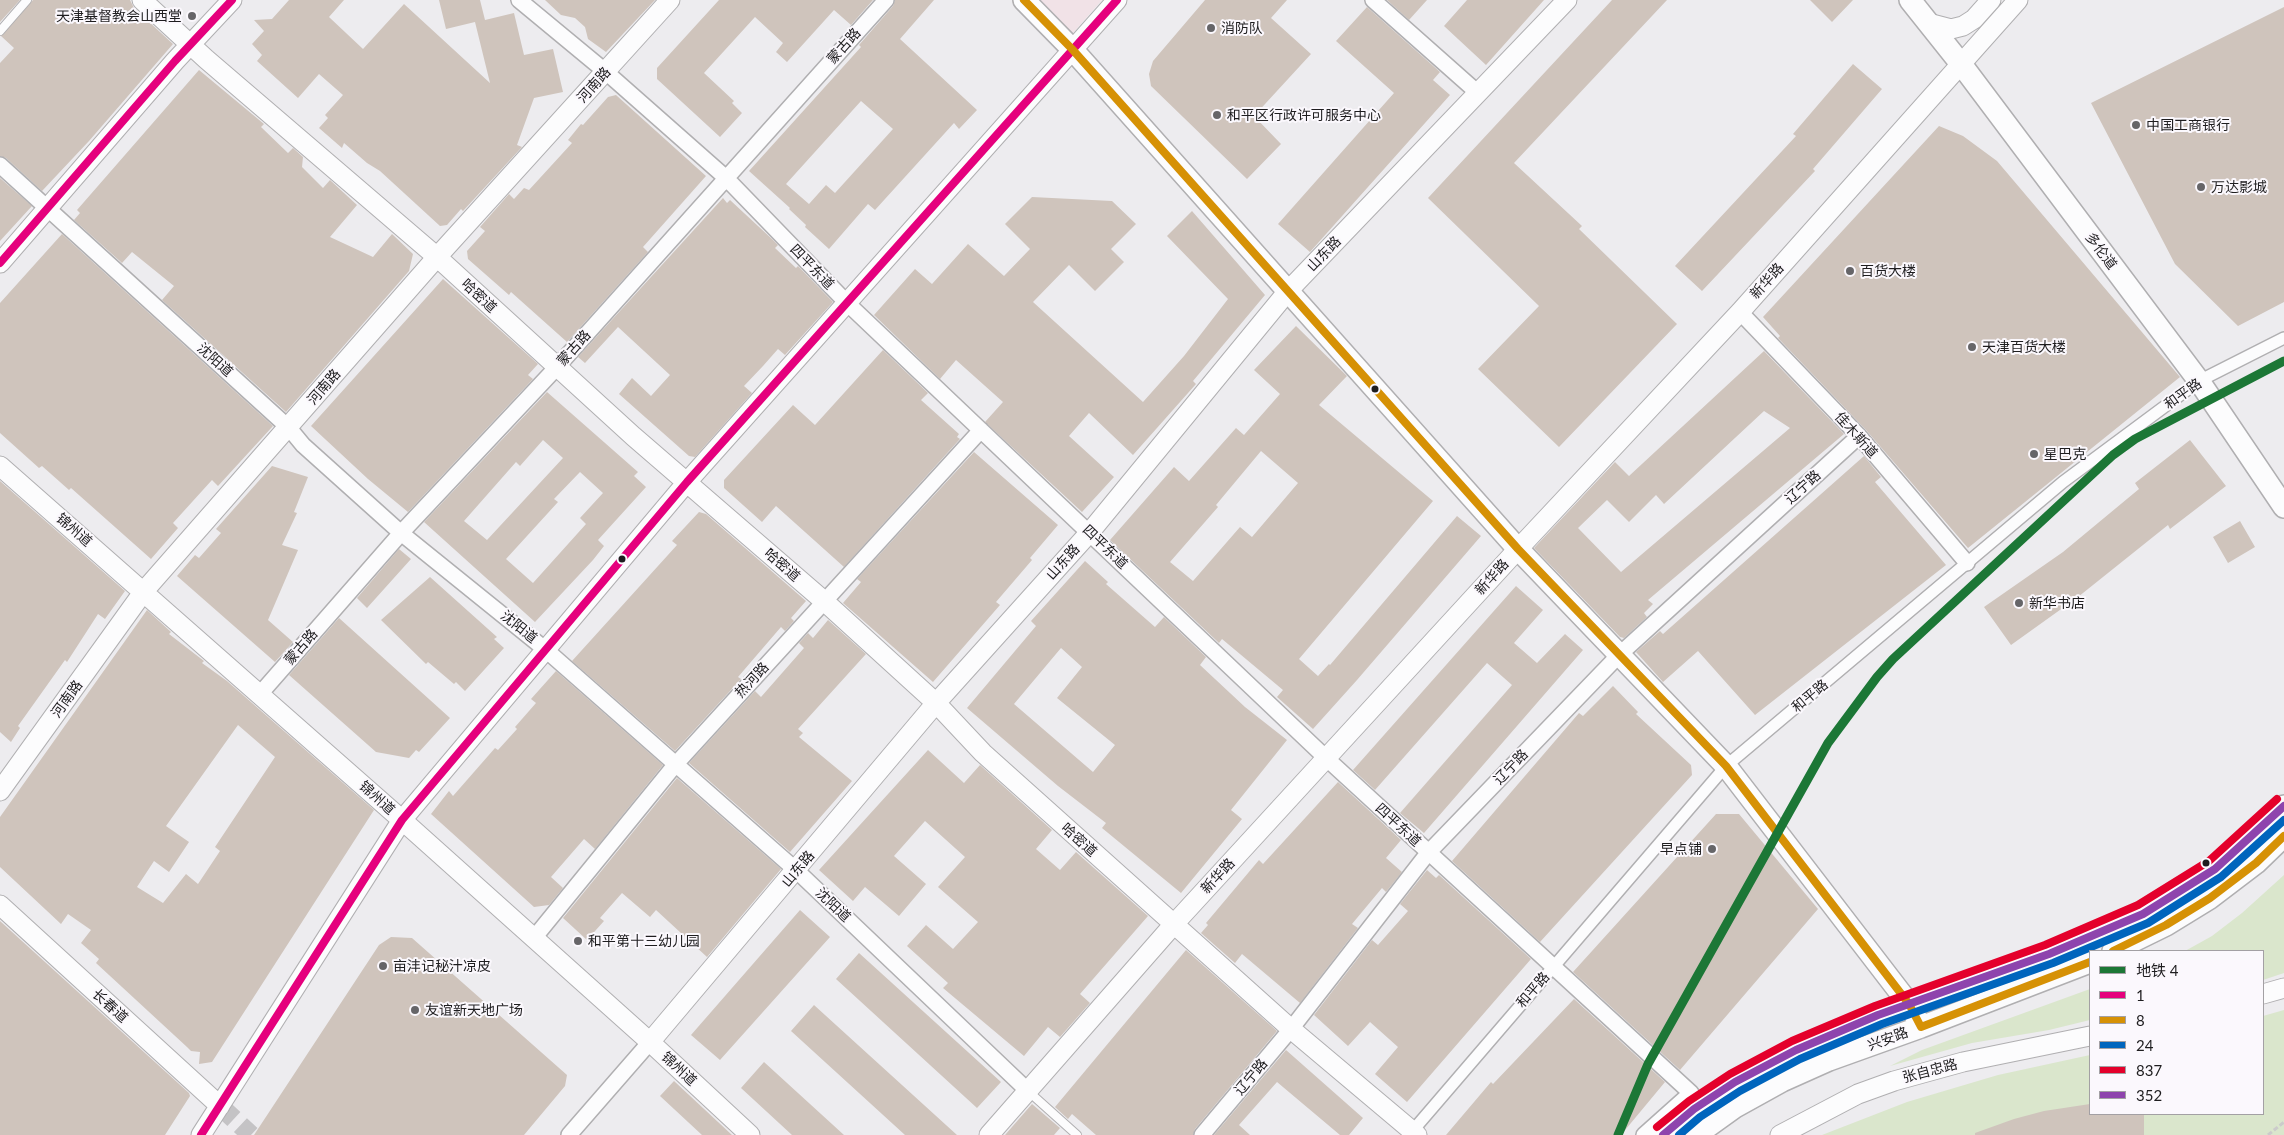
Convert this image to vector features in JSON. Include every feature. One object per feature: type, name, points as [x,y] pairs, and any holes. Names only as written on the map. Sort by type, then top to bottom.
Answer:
[{"type":"main road","points":[[1024,0],[1072,49],[1518,549],[1726,766],[1909,1004],[1922,1027]]},
{"type":"main road","name":"多伦道","points":[[1910,0],[1961,64],[2199,381],[2284,507]]},
{"type":"main road","name":"兴安路","points":[[1663,1135],[1694,1110],[1755,1071],[1830,1035],[1909,1004],[2049,954],[2143,914],[2215,869],[2284,806]]},
{"type":"main road","points":[[2115,950],[2166,925],[2210,898],[2256,863],[2284,836]]},
{"type":"main road","name":"兴安路","points":[[1696,1135],[1735,1107],[1782,1080],[1829,1060],[1922,1027],[2089,962]]},
{"type":"street","name":"哈密道","points":[[142,0],[190,44],[437,257],[557,367],[824,601],[936,704],[983,753],[1291,1029],[1413,1133]]},
{"type":"street","points":[[0,262],[190,44],[232,0]]},
{"type":"street","name":"四平东道","points":[[520,0],[606,72],[725,177],[847,303],[1326,758],[1552,967],[1691,1092],[1644,1135]]},
{"type":"street","name":"河南路","points":[[0,791],[144,592],[437,257],[670,0]]},
{"type":"street","name":"蒙古路","points":[[260,694],[402,532],[557,367],[725,177],[886,0]]},
{"type":"street","points":[[201,1135],[402,820],[687,482],[1117,0]]},
{"type":"street","points":[[1373,0],[1478,92]]},
{"type":"street","name":"山东路","points":[[569,1135],[797,871],[936,704],[1090,532],[1288,291],[1567,0]]},
{"type":"street","points":[[1928,23],[1951,29],[1963,26],[1974,19],[1991,0]]},
{"type":"street","name":"新华路","points":[[989,1135],[1174,924],[1518,549],[1740,312],[2018,0]]},
{"type":"street","name":"沈阳道","points":[[0,165],[289,428],[303,445],[402,532],[546,650],[797,871],[1028,1091]]},
{"type":"street","name":"佳木斯道","points":[[1740,312],[1859,436],[1966,563]]},
{"type":"street","name":"和平路","points":[[1413,1133],[1552,967],[1726,766],[2063,482],[2199,381],[2284,338]]},
{"type":"street","name":"热河路","points":[[534,938],[675,764],[981,430]]},
{"type":"street","name":"辽宁路","points":[[1202,1135],[1291,1029],[1428,853],[1619,655],[1859,436]]},
{"type":"street","name":"锦州道","points":[[0,466],[402,820],[650,1042],[750,1135]]},
{"type":"street","name":"长春道","points":[[0,905],[220,1106]]},
{"type":"street","points":[[2264,994],[2284,988]]},
{"type":"street","name":"张自忠路","points":[[1780,1135],[1858,1094],[1894,1081],[1963,1062],[2089,1036]]},
{"type":"lane","points":[[0,31],[27,0]]},
{"type":"lane","name":"沈阳道","points":[[1028,1091],[1077,1135]]},
{"type":"path","points":[[2268,1135],[2284,1122]]},
{"type":"shaded area","points":[[1039,0],[1102,0],[1072,34]]},
{"type":"green space","points":[[2284,875],[2284,973],[2264,980],[2264,950],[2187,950],[2212,936],[2242,913]]},
{"type":"green space","points":[[2089,989],[2089,1020],[2049,1030],[1972,1043],[1890,1066],[1922,1050]]},
{"type":"green space","points":[[2284,1010],[2284,1135],[1822,1135],[1907,1102],[1998,1075],[2089,1055],[2089,1115],[2264,1115],[2264,1016]]},
{"type":"building","points":[[0,0],[20,0],[0,22]]},
{"type":"building","points":[[33,0],[130,0],[134,8],[173,44],[89,141],[42,191],[6,158],[0,156],[0,63],[14,48],[1,36]]},
{"type":"building","points":[[289,0],[344,0],[329,17],[363,49],[404,4],[490,83],[475,22],[446,29],[439,0],[480,0],[485,20],[514,13],[524,55],[553,49],[563,92],[534,98],[517,145],[522,147],[463,211],[461,209],[447,225],[440,226],[380,171],[367,163],[344,143],[342,148],[319,128],[328,118],[325,115],[343,95],[319,74],[298,98],[257,61],[262,55],[252,44],[264,31],[254,20],[272,19]]},
{"type":"building","points":[[545,0],[655,0],[606,52],[588,39],[585,27],[575,18],[561,15]]},
{"type":"building","points":[[719,0],[873,0],[851,25],[834,10],[787,62],[776,52],[783,43],[755,17],[704,73],[734,101],[732,103],[742,113],[720,137],[657,79],[657,68]]},
{"type":"building","points":[[895,0],[934,0],[900,39],[977,110],[959,129],[954,123],[875,210],[868,204],[829,249],[805,227],[806,225],[790,208],[749,171],[861,47],[859,45],[893,6]],"holes":[[[861,101],[893,129],[835,193],[826,185],[809,204],[786,184]]]},
{"type":"building","points":[[1205,0],[1287,0],[1271,18],[1311,54],[1254,116],[1281,144],[1247,179],[1151,86],[1149,74],[1153,61]]},
{"type":"building","points":[[1387,0],[1427,0],[1409,20]]},
{"type":"building","points":[[1467,0],[1544,0],[1486,65],[1444,26]]},
{"type":"building","points":[[1612,0],[1667,0],[1514,163],[1582,226],[1579,229],[1677,324],[1559,447],[1478,369],[1539,306],[1428,198]]},
{"type":"building","points":[[1810,0],[1853,0],[1832,22]]},
{"type":"building","points":[[1367,7],[1440,72],[1433,80],[1450,95],[1310,252],[1278,224],[1394,93],[1336,41]]},
{"type":"building","points":[[2284,7],[2284,302],[2238,326],[2175,264],[2091,103]]},
{"type":"building","points":[[1853,64],[1882,89],[1813,169],[1815,171],[1702,291],[1675,266],[1796,136],[1793,134]]},
{"type":"building","points":[[199,70],[264,124],[261,127],[288,153],[293,148],[303,157],[302,167],[323,188],[330,180],[357,205],[330,237],[373,257],[392,234],[413,254],[409,271],[286,412],[162,300],[174,286],[132,252],[122,263],[74,220],[80,213],[77,210]]},
{"type":"building","points":[[616,95],[706,176],[643,247],[648,252],[567,342],[511,292],[509,295],[468,259],[467,251],[485,231],[480,227],[509,194],[514,199],[524,188],[529,190],[572,143],[568,140],[581,124],[583,125],[608,97]]},
{"type":"building","name":"天津百货大楼","points":[[1939,126],[1963,136],[1997,161],[2180,377],[1968,548],[1866,430],[1778,338],[1780,336],[1763,317]]},
{"type":"building","points":[[0,178],[32,206],[0,241]]},
{"type":"building","points":[[1032,197],[1112,201],[1136,224],[1111,249],[1124,262],[1095,291],[1069,265],[1033,302],[1143,402],[1184,356],[1228,299],[1167,236],[1192,211],[1265,295],[1193,381],[1196,384],[1133,455],[1089,413],[1069,436],[1114,477],[1082,512],[985,422],[1003,402],[956,360],[940,379],[874,315],[915,269],[932,284],[968,244],[1004,276],[1030,249],[1005,224]]},
{"type":"building","points":[[723,198],[727,203],[730,200],[772,239],[778,245],[775,248],[796,268],[798,266],[833,302],[785,355],[778,349],[744,386],[752,393],[695,457],[689,456],[619,394],[632,378],[651,396],[670,375],[618,327],[585,363],[578,357]]},
{"type":"building","points":[[62,234],[273,426],[218,486],[212,480],[173,523],[178,528],[151,559],[71,488],[69,490],[42,466],[39,468],[0,433],[0,303]]},
{"type":"building","points":[[443,279],[538,364],[528,375],[533,379],[408,512],[368,479],[311,426]]},
{"type":"building","points":[[1296,326],[1347,376],[1319,405],[1433,501],[1299,659],[1318,676],[1330,665],[1457,516],[1481,536],[1313,729],[1277,697],[1283,690],[1222,639],[1219,643],[1110,540],[1174,467],[1189,481],[1236,428],[1244,435],[1280,394],[1254,370]],"holes":[[[1261,451],[1298,483],[1252,537],[1240,527],[1193,581],[1170,562],[1218,507],[1216,505]]]},
{"type":"building","points":[[883,350],[928,393],[921,400],[959,434],[957,437],[960,439],[844,567],[776,506],[762,522],[724,488],[724,480],[793,405],[815,425]]},
{"type":"building","points":[[1764,351],[1844,434],[1648,600],[1653,604],[1644,613],[1647,617],[1624,638],[1620,637],[1534,548],[1615,462],[1629,476]],"holes":[[[1764,411],[1790,428],[1621,572],[1578,528],[1607,500],[1629,522],[1656,495],[1664,504]]]},
{"type":"building","points":[[547,392],[638,472],[634,476],[646,487],[598,540],[604,546],[593,560],[535,622],[424,522]],"holes":[[[543,440],[563,458],[487,540],[464,521],[516,462],[520,466]],[[580,472],[603,493],[580,518],[586,524],[533,583],[506,559],[558,502],[554,499]]]},
{"type":"building","points":[[2190,440],[2226,486],[2170,529],[2168,525],[2078,597],[2011,645],[1984,607],[2063,552],[2139,489],[2135,483]]},
{"type":"building","points":[[974,452],[1058,525],[1030,558],[1032,560],[996,602],[1000,605],[933,682],[843,603],[861,582],[857,579]]},
{"type":"building","points":[[1864,456],[1881,477],[1875,482],[1946,565],[1755,715],[1698,651],[1663,682],[1636,652],[1660,631],[1663,634]]},
{"type":"building","points":[[272,466],[308,477],[294,512],[297,513],[282,545],[298,550],[268,620],[293,642],[275,662],[177,576],[195,555],[199,558],[221,533],[216,529]]},
{"type":"building","points":[[0,481],[125,591],[105,619],[98,614],[67,662],[65,660],[18,726],[20,728],[11,742],[0,732]]},
{"type":"building","points":[[699,512],[706,514],[806,601],[791,618],[794,621],[785,631],[781,627],[738,677],[741,679],[675,751],[572,661],[677,545],[672,541]]},
{"type":"building","points":[[2240,521],[2255,547],[2228,563],[2213,537]]},
{"type":"building","points":[[399,549],[411,559],[367,608],[357,598]]},
{"type":"building","points":[[1085,561],[1108,582],[1106,584],[1155,627],[1164,617],[1206,657],[1200,665],[1245,707],[1287,740],[1231,810],[1242,819],[1181,893],[1102,828],[1106,823],[1058,786],[967,708],[1036,626],[1031,621]],"holes":[[[1061,648],[1082,667],[1057,698],[1115,745],[1093,772],[1014,704]]]},
{"type":"building","points":[[430,577],[497,637],[494,639],[504,648],[465,691],[456,682],[454,684],[428,662],[426,664],[381,620]]},
{"type":"building","points":[[1516,586],[1543,610],[1514,643],[1537,663],[1565,634],[1583,650],[1424,833],[1400,813],[1512,685],[1487,663],[1375,790],[1353,770]]},
{"type":"building","points":[[147,610],[171,632],[169,634],[204,661],[202,663],[227,681],[374,810],[212,1062],[199,1064],[200,1052],[191,1051],[96,963],[99,959],[81,943],[91,930],[68,914],[61,924],[0,867],[0,817]],"holes":[[[238,725],[275,757],[215,847],[220,851],[198,884],[186,874],[163,903],[137,887],[154,861],[169,872],[189,842],[166,826]]]},
{"type":"building","points":[[339,618],[450,718],[419,752],[416,750],[409,758],[376,752],[289,675]]},
{"type":"building","points":[[828,620],[866,654],[798,729],[803,733],[799,737],[852,781],[790,852],[689,763],[755,691],[761,697],[804,648],[799,643],[808,633],[813,638]]},
{"type":"building","points":[[556,671],[663,765],[595,849],[584,839],[551,877],[563,888],[549,905],[534,907],[431,814],[449,791],[453,796],[495,748],[498,750],[517,729],[515,727],[536,703],[531,699]]},
{"type":"building","points":[[1613,686],[1638,712],[1636,714],[1691,765],[1692,775],[1540,942],[1452,861],[1579,713],[1583,716]]},
{"type":"building","points":[[928,750],[964,783],[980,765],[1052,830],[1036,849],[1060,870],[1076,852],[1148,916],[1080,994],[1090,1003],[1060,1037],[1048,1027],[1024,1056],[943,988],[948,983],[907,946],[926,925],[953,949],[978,922],[938,887],[965,857],[925,821],[894,856],[926,884],[899,916],[865,887],[853,901],[819,870]]},
{"type":"building","points":[[677,778],[781,869],[707,957],[656,910],[650,917],[622,893],[600,918],[604,921],[587,940],[563,918]]},
{"type":"building","points":[[1338,782],[1401,840],[1386,858],[1402,872],[1386,892],[1382,888],[1352,924],[1358,928],[1300,1003],[1242,954],[1235,963],[1201,933],[1208,925],[1206,923],[1259,860],[1263,864]]},
{"type":"building","points":[[1716,814],[1739,814],[1818,909],[1680,1070],[1573,972]]},
{"type":"building","points":[[1427,870],[1436,878],[1439,875],[1531,959],[1407,1102],[1375,1074],[1398,1047],[1370,1022],[1348,1046],[1314,1015],[1372,940],[1378,945],[1408,911],[1400,904]]},
{"type":"building","points":[[800,910],[830,937],[720,1060],[691,1035]]},
{"type":"building","points":[[0,921],[189,1093],[190,1096],[165,1135],[0,1135]]},
{"type":"building","name":"友谊新天地广场","points":[[391,937],[412,938],[567,1075],[565,1086],[524,1135],[254,1135],[379,945]]},
{"type":"building","points":[[1186,950],[1277,1031],[1195,1129],[1193,1135],[1096,1135],[1072,1114],[1068,1119],[1055,1107]]},
{"type":"building","points":[[859,953],[1001,1082],[977,1108],[836,979]]},
{"type":"building","points":[[1574,999],[1665,1082],[1621,1135],[1446,1135],[1491,1082],[1493,1084]]},
{"type":"building","points":[[814,1005],[957,1135],[905,1135],[791,1031]]},
{"type":"building","points":[[1286,1050],[1363,1118],[1349,1135],[1340,1135],[1277,1082],[1239,1125],[1250,1135],[1214,1135]]},
{"type":"building","points":[[764,1062],[844,1135],[792,1135],[741,1088]]},
{"type":"building","points":[[674,1081],[732,1135],[702,1135],[660,1096]]},
{"type":"building","points":[[1032,1104],[1060,1128],[1054,1135],[1005,1135]]},
{"type":"building","points":[[2089,1104],[2089,1115],[2144,1115],[2144,1135],[1975,1135],[1975,1133],[2014,1119],[2044,1111]]},
{"type":"tunnel","points":[[220,1106],[251,1135]]},
{"type":"metro line","name":"4","points":[[1618,1135],[1648,1064],[1828,743],[1877,677],[1893,659],[2113,455],[2135,439],[2284,361]]},
{"type":"transit line","name":"1","points":[[0,263],[175,61],[232,0]]},
{"type":"transit line","name":"8","points":[[1024,0],[1072,49],[1518,549],[1726,766],[1909,1004],[1921,1027],[2089,962]]},
{"type":"transit line","name":"1","points":[[201,1135],[402,820],[687,482],[1117,0]]},
{"type":"transit line","name":"837","points":[[1657,1127],[1689,1101],[1730,1074],[1792,1041],[1875,1006],[2045,945],[2138,905],[2209,861],[2277,799]]},
{"type":"transit line","name":"352","points":[[1663,1135],[1694,1109],[1735,1082],[1796,1050],[1878,1015],[2049,954],[2143,914],[2215,869],[2284,806]]},
{"type":"transit line","name":"24","points":[[1679,1135],[1700,1117],[1740,1091],[1800,1059],[1882,1024],[2053,963],[2148,923],[2221,877],[2284,820]]},
{"type":"transit line","name":"8","points":[[2115,950],[2166,925],[2210,898],[2256,863],[2284,836]]},
{"type":"place","name":"天津基督教会山西堂","points":[[192,16]]},
{"type":"place","name":"消防队","points":[[1211,28]]},
{"type":"place","name":"和平区行政许可服务中心","points":[[1217,115]]},
{"type":"place","name":"中国工商银行","points":[[2136,125]]},
{"type":"place","name":"万达影城","points":[[2201,187]]},
{"type":"place","name":"百货大楼","points":[[1850,271]]},
{"type":"place","name":"天津百货大楼","points":[[1972,347]]},
{"type":"place","name":"星巴克","points":[[2034,454]]},
{"type":"place","name":"新华书店","points":[[2019,603]]},
{"type":"place","name":"早点铺","points":[[1712,849]]},
{"type":"place","name":"和平第十三幼儿园","points":[[578,941]]},
{"type":"place","name":"亩沣记秘汁凉皮","points":[[383,966]]},
{"type":"place","name":"友谊新天地广场","points":[[415,1010]]}]
